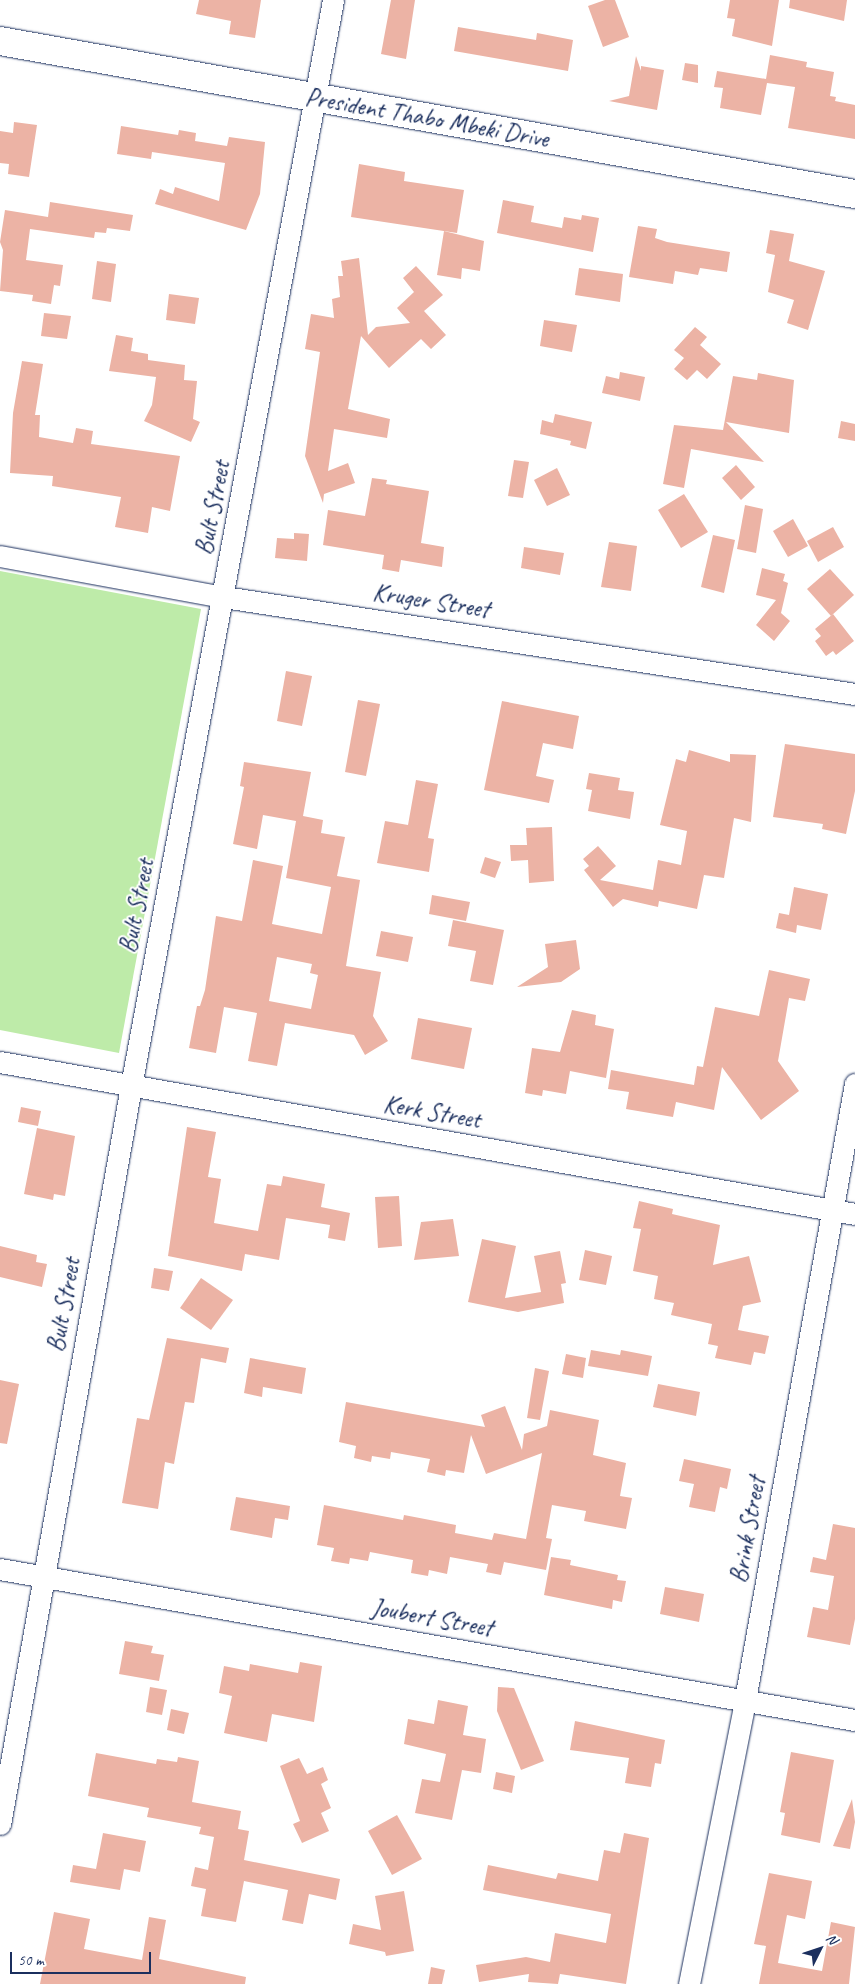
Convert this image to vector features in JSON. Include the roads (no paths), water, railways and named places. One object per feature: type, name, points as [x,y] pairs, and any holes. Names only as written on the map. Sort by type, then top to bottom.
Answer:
[{"type":"street","name":"Bult Street","points":[[0,1824],[131,1086],[317,98],[333,0]]},
{"type":"street","name":"President Thabo Mbeki Drive","points":[[0,41],[855,194]]},
{"type":"street","name":"Kruger Street","points":[[0,556],[224,597],[855,694]]},
{"type":"street","name":"Kerk Street","points":[[0,1062],[855,1214]]},
{"type":"street","name":"Brink Street","points":[[689,1984],[745,1700],[855,1084]]},
{"type":"street","name":"Joubert Street","points":[[0,1569],[855,1720]]}]
